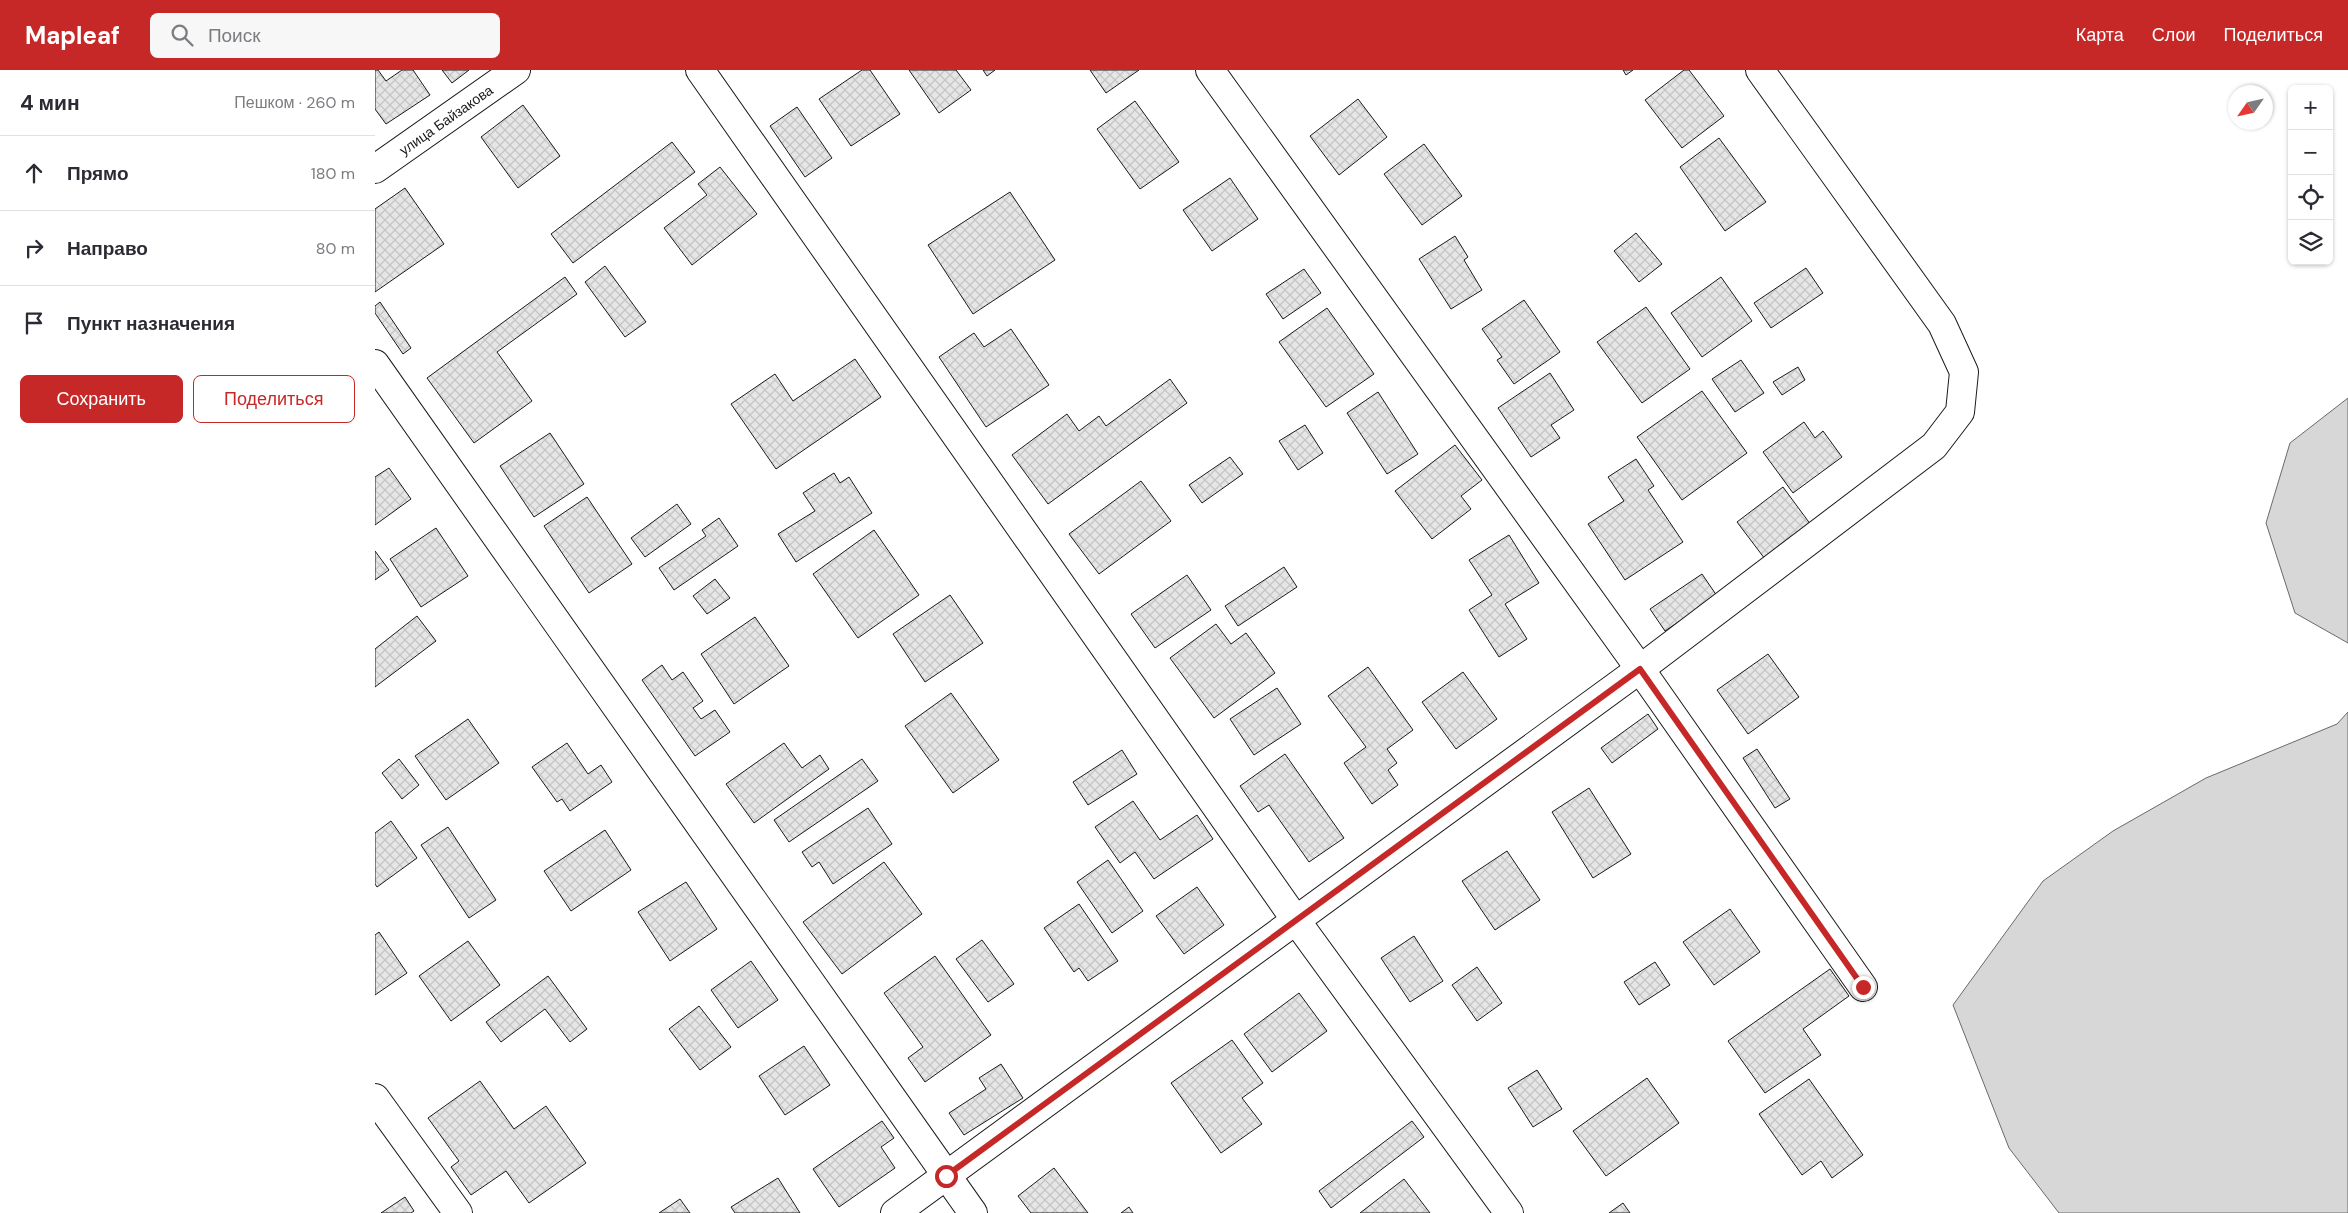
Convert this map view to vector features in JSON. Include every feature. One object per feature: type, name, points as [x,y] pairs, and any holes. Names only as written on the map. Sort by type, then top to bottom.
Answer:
[{"type":"street","name":"улица Байзакова","points":[[375,169],[516,70]]},
{"type":"street","points":[[700,70],[1295,919],[1509,1213]]},
{"type":"street","points":[[1210,70],[1640,669],[1863,987]]},
{"type":"street","points":[[895,1213],[1295,919],[1640,669],[1934,446],[1960,412],[1963,372],[1942,324],[1760,70]]},
{"type":"street","points":[[375,364],[973,1213]]},
{"type":"street","points":[[375,1098],[458,1213]]},
{"type":"shaded area","points":[[2348,398],[2348,643],[2295,613],[2266,523],[2290,443]]},
{"type":"shaded area","points":[[2348,712],[2348,1213],[2059,1213],[2009,1148],[1953,1005],[2043,881],[2113,831],[2206,778],[2337,724]]},
{"type":"building","points":[[375,70],[378,70],[386,81],[402,70],[413,70],[430,95],[386,124],[375,109]]},
{"type":"building","points":[[442,70],[469,70],[452,83]]},
{"type":"building","points":[[862,70],[870,70],[900,114],[851,146],[819,99]]},
{"type":"building","points":[[909,70],[956,70],[971,90],[939,113]]},
{"type":"building","points":[[983,70],[995,70],[987,76]]},
{"type":"building","points":[[1090,70],[1139,70],[1106,93]]},
{"type":"building","points":[[1623,70],[1633,70],[1626,75]]},
{"type":"building","points":[[1684,70],[1689,70],[1724,116],[1682,148],[1645,100]]},
{"type":"building","points":[[1358,99],[1387,137],[1339,175],[1310,136]]},
{"type":"building","points":[[1135,101],[1179,162],[1140,189],[1097,129]]},
{"type":"building","points":[[523,105],[560,156],[518,188],[481,137]]},
{"type":"building","points":[[797,107],[832,158],[805,177],[770,126]]},
{"type":"building","points":[[1719,138],[1766,202],[1725,231],[1680,167]]},
{"type":"building","points":[[672,142],[695,172],[573,263],[551,234]]},
{"type":"building","points":[[1424,144],[1462,196],[1422,225],[1384,174]]},
{"type":"building","points":[[720,167],[757,214],[692,265],[664,228],[707,195],[698,184]]},
{"type":"building","points":[[1230,178],[1258,219],[1212,251],[1183,210]]},
{"type":"building","points":[[405,188],[444,244],[375,292],[375,209]]},
{"type":"building","points":[[1010,192],[1055,260],[973,314],[928,245]]},
{"type":"building","points":[[1636,233],[1662,264],[1639,282],[1614,251]]},
{"type":"building","points":[[1455,236],[1468,257],[1464,260],[1482,290],[1451,309],[1419,259]]},
{"type":"building","points":[[605,266],[646,322],[625,337],[585,282]]},
{"type":"building","points":[[1806,268],[1823,293],[1771,328],[1754,303]]},
{"type":"building","points":[[1304,269],[1321,293],[1283,319],[1266,294]]},
{"type":"building","points":[[565,277],[577,294],[497,352],[532,401],[474,443],[427,378]]},
{"type":"building","points":[[1721,277],[1752,321],[1702,357],[1671,313]]},
{"type":"building","points":[[1524,300],[1560,352],[1514,384],[1497,360],[1502,357],[1482,329]]},
{"type":"building","points":[[380,302],[411,348],[403,354],[375,313],[375,306]]},
{"type":"building","points":[[1646,307],[1690,369],[1642,403],[1597,342]]},
{"type":"building","points":[[1327,308],[1374,374],[1326,407],[1279,342]]},
{"type":"building","points":[[1011,329],[1049,385],[986,427],[939,357],[974,333],[984,347]]},
{"type":"building","points":[[855,359],[881,397],[776,469],[731,404],[775,374],[793,401]]},
{"type":"building","points":[[1741,360],[1764,393],[1735,412],[1712,379]]},
{"type":"building","points":[[1798,367],[1805,380],[1782,395],[1773,382]]},
{"type":"building","points":[[1550,373],[1574,410],[1551,425],[1560,438],[1531,457],[1498,408]]},
{"type":"building","points":[[1170,379],[1187,403],[1048,504],[1012,455],[1067,414],[1079,431],[1099,416],[1106,426]]},
{"type":"building","points":[[1702,391],[1747,453],[1682,500],[1637,437]]},
{"type":"building","points":[[1378,392],[1418,454],[1387,474],[1347,413]]},
{"type":"building","points":[[1804,422],[1815,438],[1823,431],[1842,457],[1793,493],[1763,452]]},
{"type":"building","points":[[1305,425],[1323,453],[1298,470],[1279,441]]},
{"type":"building","points":[[550,433],[584,484],[534,517],[500,466]]},
{"type":"building","points":[[1455,445],[1482,480],[1461,496],[1471,509],[1432,539],[1395,491]]},
{"type":"building","points":[[1230,457],[1243,474],[1202,503],[1189,485]]},
{"type":"building","points":[[1636,459],[1654,486],[1648,490],[1683,542],[1625,580],[1588,524],[1624,501],[1608,477]]},
{"type":"building","points":[[389,468],[411,499],[375,525],[375,477]]},
{"type":"building","points":[[834,473],[840,483],[849,477],[872,513],[796,562],[778,534],[815,511],[803,493]]},
{"type":"building","points":[[1141,481],[1171,521],[1099,574],[1069,534]]},
{"type":"building","points":[[1783,487],[1811,525],[1765,559],[1737,522]]},
{"type":"building","points":[[587,497],[632,564],[589,593],[544,526]]},
{"type":"building","points":[[677,504],[691,524],[645,557],[631,538]]},
{"type":"building","points":[[719,518],[738,546],[674,590],[659,568],[706,536],[702,530]]},
{"type":"building","points":[[436,528],[468,576],[421,607],[390,559]]},
{"type":"building","points":[[874,530],[919,595],[858,638],[813,574]]},
{"type":"building","points":[[1509,535],[1539,583],[1505,604],[1527,639],[1499,657],[1469,610],[1492,595],[1469,560]]},
{"type":"building","points":[[375,551],[389,570],[375,580]]},
{"type":"building","points":[[1284,567],[1297,587],[1238,626],[1225,606]]},
{"type":"building","points":[[1702,574],[1717,596],[1665,631],[1650,609]]},
{"type":"building","points":[[1187,575],[1211,610],[1155,648],[1131,614]]},
{"type":"building","points":[[715,579],[730,598],[707,614],[693,596]]},
{"type":"building","points":[[950,595],[983,643],[925,682],[893,634]]},
{"type":"building","points":[[417,616],[436,641],[375,687],[375,649]]},
{"type":"building","points":[[755,617],[789,666],[734,704],[701,654]]},
{"type":"building","points":[[1216,624],[1231,644],[1246,633],[1275,673],[1214,718],[1170,658]]},
{"type":"building","points":[[1768,654],[1799,697],[1748,734],[1717,690]]},
{"type":"building","points":[[662,665],[672,680],[683,672],[703,701],[693,708],[701,719],[715,710],[730,732],[695,756],[642,680]]},
{"type":"building","points":[[1368,667],[1413,730],[1387,749],[1397,763],[1388,770],[1398,785],[1372,804],[1344,763],[1366,747],[1328,696]]},
{"type":"building","points":[[1463,672],[1497,719],[1456,749],[1422,702]]},
{"type":"building","points":[[1277,688],[1301,724],[1254,755],[1230,719]]},
{"type":"building","points":[[951,693],[999,760],[953,793],[905,726]]},
{"type":"building","points":[[1648,714],[1658,729],[1612,763],[1601,748]]},
{"type":"building","points":[[468,719],[499,763],[446,800],[415,756]]},
{"type":"building","points":[[567,743],[588,774],[601,765],[612,782],[570,811],[562,799],[557,802],[532,767]]},
{"type":"building","points":[[784,743],[802,768],[820,755],[829,769],[754,823],[726,784]]},
{"type":"building","points":[[1757,749],[1790,799],[1775,808],[1743,758]]},
{"type":"building","points":[[1122,750],[1137,774],[1088,805],[1073,782]]},
{"type":"building","points":[[1285,754],[1344,838],[1309,862],[1269,805],[1258,812],[1240,786]]},
{"type":"building","points":[[399,759],[419,785],[402,799],[382,773]]},
{"type":"building","points":[[862,759],[878,781],[789,842],[774,820]]},
{"type":"building","points":[[1589,788],[1631,854],[1593,878],[1552,812]]},
{"type":"building","points":[[1133,801],[1160,840],[1197,815],[1213,839],[1154,879],[1135,852],[1120,863],[1095,827]]},
{"type":"building","points":[[868,808],[892,844],[833,884],[819,862],[812,867],[802,852]]},
{"type":"building","points":[[391,821],[417,858],[377,887],[375,884],[375,833]]},
{"type":"building","points":[[448,827],[496,900],[469,918],[421,845]]},
{"type":"building","points":[[605,830],[631,870],[571,911],[544,871]]},
{"type":"building","points":[[1507,851],[1540,900],[1495,930],[1462,881]]},
{"type":"building","points":[[1108,860],[1143,911],[1112,933],[1077,882]]},
{"type":"building","points":[[884,862],[922,914],[842,974],[803,922]]},
{"type":"building","points":[[686,882],[717,929],[670,961],[638,912]]},
{"type":"building","points":[[1197,887],[1224,925],[1184,954],[1156,916]]},
{"type":"building","points":[[1079,904],[1118,961],[1088,981],[1079,968],[1074,972],[1044,928]]},
{"type":"building","points":[[1730,909],[1760,952],[1714,985],[1683,942]]},
{"type":"building","points":[[379,932],[407,973],[375,995],[375,935]]},
{"type":"building","points":[[1414,936],[1443,981],[1410,1002],[1381,958]]},
{"type":"building","points":[[982,940],[1014,984],[988,1002],[956,959]]},
{"type":"building","points":[[468,941],[500,985],[451,1021],[419,976]]},
{"type":"building","points":[[935,956],[991,1035],[925,1082],[908,1058],[923,1047],[884,993]]},
{"type":"building","points":[[751,961],[778,1000],[738,1028],[711,990]]},
{"type":"building","points":[[1655,962],[1670,985],[1639,1005],[1624,982]]},
{"type":"building","points":[[1477,967],[1502,1003],[1477,1021],[1452,985]]},
{"type":"building","points":[[1830,969],[1849,996],[1803,1029],[1821,1055],[1765,1093],[1728,1041]]},
{"type":"building","points":[[548,976],[587,1029],[570,1042],[545,1009],[501,1042],[486,1022]]},
{"type":"building","points":[[1299,993],[1327,1031],[1272,1072],[1244,1034]]},
{"type":"building","points":[[699,1006],[731,1047],[700,1070],[669,1029]]},
{"type":"building","points":[[1232,1040],[1263,1083],[1242,1098],[1262,1124],[1221,1153],[1171,1083]]},
{"type":"building","points":[[804,1046],[830,1085],[785,1115],[759,1076]]},
{"type":"building","points":[[1001,1064],[1023,1098],[964,1135],[949,1113],[986,1089],[979,1078]]},
{"type":"building","points":[[1537,1070],[1562,1109],[1533,1127],[1508,1088]]},
{"type":"building","points":[[1647,1078],[1679,1123],[1606,1176],[1573,1131]]},
{"type":"building","points":[[1809,1079],[1863,1155],[1832,1178],[1821,1161],[1802,1175],[1759,1114]]},
{"type":"building","points":[[480,1081],[514,1129],[546,1106],[586,1163],[529,1203],[506,1171],[471,1195],[451,1167],[459,1161],[428,1118]]},
{"type":"building","points":[[882,1121],[894,1138],[881,1147],[895,1168],[839,1207],[813,1169]]},
{"type":"building","points":[[1412,1121],[1424,1137],[1331,1208],[1319,1191]]},
{"type":"building","points":[[1054,1168],[1088,1213],[1031,1213],[1018,1196]]},
{"type":"building","points":[[778,1178],[800,1213],[735,1213],[731,1207]]},
{"type":"building","points":[[1404,1179],[1430,1213],[1360,1213]]},
{"type":"building","points":[[405,1197],[414,1211],[411,1213],[381,1213]]},
{"type":"building","points":[[680,1199],[690,1213],[659,1213]]},
{"type":"building","points":[[1623,1203],[1630,1213],[1609,1213]]},
{"type":"building","points":[[1129,1207],[1133,1213],[1121,1213]]},
{"type":"route","points":[[946,1176],[1295,919],[1640,669],[1863,987]]}]
